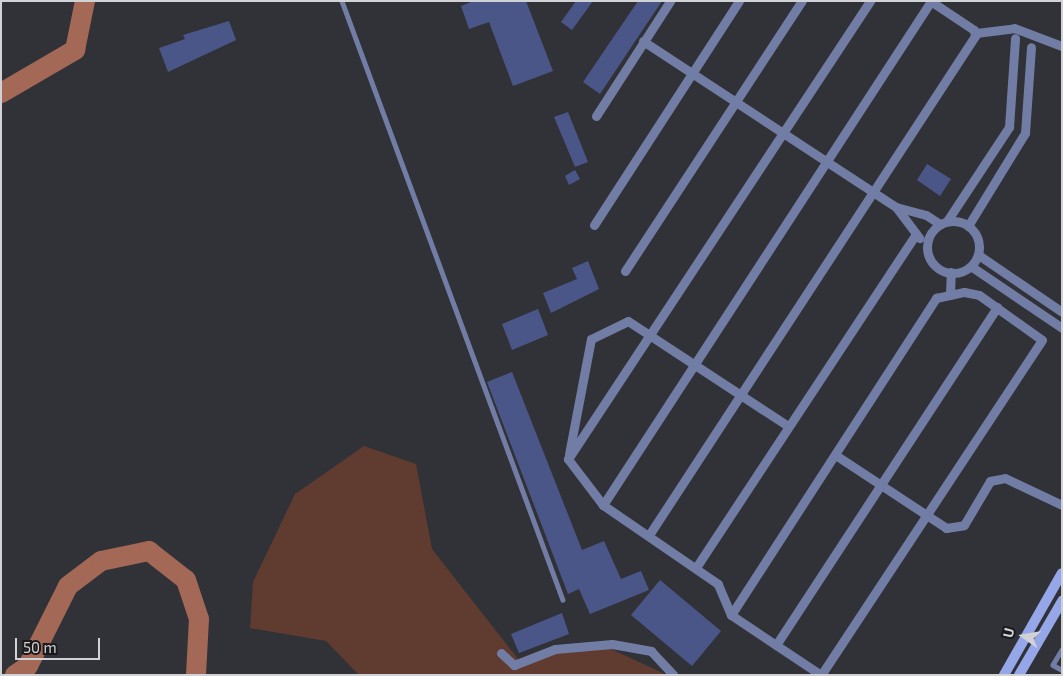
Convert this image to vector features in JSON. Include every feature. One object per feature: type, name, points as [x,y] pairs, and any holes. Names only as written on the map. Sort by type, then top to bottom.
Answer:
[{"type":"main road","points":[[1004,675],[1062,573]]},
{"type":"main road","points":[[1023,674],[1062,601]]},
{"type":"street","points":[[596,116],[670,1]]},
{"type":"street","points":[[594,225],[738,1]]},
{"type":"street","points":[[625,271],[802,1]]},
{"type":"street","points":[[568,459],[653,334],[870,1]]},
{"type":"street","points":[[603,505],[932,2],[976,33],[1014,28],[1062,46]]},
{"type":"street","points":[[649,535],[743,396],[875,194],[976,33]]},
{"type":"street","points":[[926,243],[943,222],[1009,127],[1015,38]]},
{"type":"street","points":[[644,41],[826,163],[896,207],[943,222],[968,226],[980,246],[980,256],[972,267],[951,272],[930,259],[926,243],[915,236],[896,207]]},
{"type":"street","points":[[968,226],[1025,134],[1031,47]]},
{"type":"street","points":[[1009,127],[1025,134]]},
{"type":"street","points":[[697,566],[915,236]]},
{"type":"street","points":[[980,256],[1062,312]]},
{"type":"street","points":[[972,267],[1062,328]]},
{"type":"street","points":[[950,295],[951,272]]},
{"type":"street","points":[[731,615],[837,456],[936,298],[950,295],[979,295],[1042,340],[929,516],[821,675],[731,615],[718,584],[697,566],[603,505],[568,459],[590,338],[628,321],[653,334],[788,426]]},
{"type":"street","points":[[776,645],[883,486],[997,307]]},
{"type":"street","points":[[837,456],[946,528],[964,525],[990,481],[1005,478],[1062,505]]},
{"type":"street","points":[[501,653],[514,665],[564,647],[612,644],[651,651],[673,675]]},
{"type":"lane","points":[[342,1],[563,600]]},
{"type":"lane","points":[[1062,650],[1053,665],[1062,670]]},
{"type":"shaded area","points":[[364,446],[416,464],[432,549],[522,664],[560,647],[596,642],[667,675],[359,675],[326,641],[250,628],[253,582],[295,494]]},
{"type":"building","points":[[473,1],[526,1],[553,71],[513,86],[489,22],[469,29],[461,6]]},
{"type":"building","points":[[576,1],[593,1],[572,30],[561,22]]},
{"type":"building","points":[[638,1],[662,1],[600,94],[583,82]]},
{"type":"building","points":[[229,21],[236,40],[168,72],[159,48],[185,39],[183,35]]},
{"type":"building","points":[[568,112],[588,162],[575,167],[554,117]]},
{"type":"building","points":[[927,164],[951,179],[940,196],[917,180]]},
{"type":"building","points":[[575,170],[580,179],[569,185],[565,176]]},
{"type":"building","points":[[588,261],[599,289],[551,313],[543,293],[577,279],[572,268]]},
{"type":"building","points":[[538,309],[548,335],[512,350],[502,324]]},
{"type":"building","points":[[512,372],[582,550],[604,541],[621,579],[641,571],[649,590],[590,614],[579,589],[568,594],[487,382]]},
{"type":"building","points":[[660,580],[721,631],[692,666],[631,615]]},
{"type":"building","points":[[562,613],[569,634],[519,653],[511,634]]},
{"type":"waterway","points":[[1,93],[75,50],[85,1]]},
{"type":"waterway","points":[[15,675],[28,666],[68,586],[101,561],[149,551],[186,580],[199,619],[196,675]]}]
